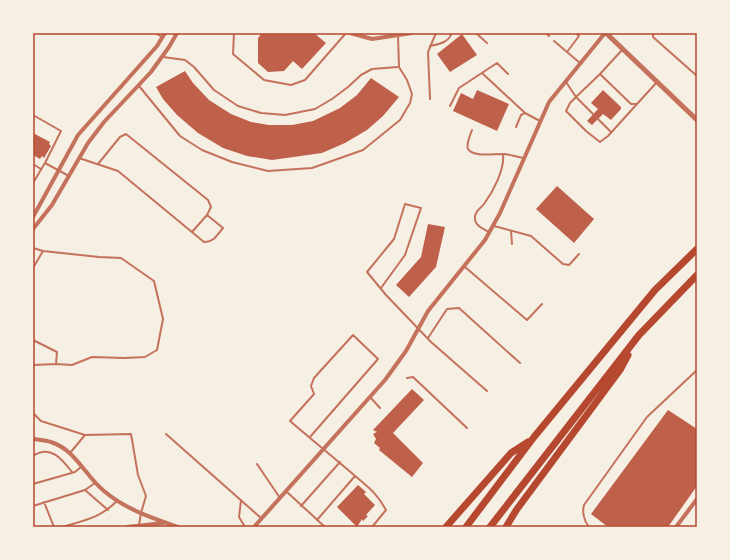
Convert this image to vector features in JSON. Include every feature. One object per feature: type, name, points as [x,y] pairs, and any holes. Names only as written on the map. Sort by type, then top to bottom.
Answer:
[{"type":"highway","points":[[466,527],[534,437],[655,290],[697,249]]},
{"type":"highway","points":[[490,527],[639,335],[697,275]]},
{"type":"highway","points":[[506,527],[517,509],[620,370],[639,335]]},
{"type":"highway","points":[[446,527],[511,453],[534,437]]},
{"type":"street","points":[[33,229],[52,205],[88,143],[104,122],[151,72],[176,33]]},
{"type":"street","points":[[350,33],[372,39],[412,33]]},
{"type":"street","points":[[254,527],[385,380],[406,351],[428,311],[485,240],[500,213],[549,102],[605,33],[697,120]]},
{"type":"street","points":[[33,217],[78,135],[157,46],[163,35]]},
{"type":"street","points":[[33,439],[51,442],[70,453],[95,483],[118,501],[150,517],[178,527]]},
{"type":"street","points":[[676,527],[697,499]]},
{"type":"street","points":[[127,527],[139,525],[150,526],[166,523]]},
{"type":"lane","points":[[155,33],[163,35]]},
{"type":"lane","points":[[234,33],[233,54],[264,80],[291,85],[305,80],[346,33]]},
{"type":"lane","points":[[430,99],[428,52],[436,33]]},
{"type":"lane","points":[[430,46],[441,44],[450,38],[452,33]]},
{"type":"lane","points":[[476,33],[487,43]]},
{"type":"lane","points":[[546,33],[549,36]]},
{"type":"lane","points":[[567,52],[579,36],[576,33]]},
{"type":"lane","points":[[653,33],[653,36],[697,76]]},
{"type":"lane","points":[[138,86],[180,136],[202,150],[232,162],[268,171],[312,168],[362,150],[400,120],[410,103],[412,94],[399,66],[398,36]]},
{"type":"lane","points":[[554,41],[580,63]]},
{"type":"lane","points":[[622,49],[600,74],[570,103],[566,111],[586,131],[600,142],[611,133],[657,82]]},
{"type":"lane","points":[[162,57],[185,60],[214,90],[238,106],[260,113],[285,115],[315,109],[348,87],[361,75],[372,69],[399,66]]},
{"type":"lane","points":[[450,106],[458,88],[497,63],[508,74]]},
{"type":"lane","points":[[482,73],[525,113],[540,121]]},
{"type":"lane","points":[[600,74],[631,104],[637,104]]},
{"type":"lane","points":[[565,81],[576,97],[593,114]]},
{"type":"lane","points":[[516,127],[521,115],[525,113]]},
{"type":"lane","points":[[33,115],[62,131],[33,183]]},
{"type":"lane","points":[[598,119],[611,133]]},
{"type":"lane","points":[[472,130],[467,145],[468,149],[471,151],[482,154],[503,154],[524,158]]},
{"type":"lane","points":[[98,164],[120,137],[126,134],[208,200],[211,207],[192,232]]},
{"type":"lane","points":[[489,232],[480,227],[474,218],[476,212],[490,194],[504,161],[503,154]]},
{"type":"lane","points":[[80,158],[118,171],[204,242],[213,240],[223,228],[206,215]]},
{"type":"lane","points":[[45,163],[69,176]]},
{"type":"lane","points":[[33,164],[41,169]]},
{"type":"lane","points":[[381,288],[405,255],[421,208],[405,204],[394,239],[367,272],[381,288],[428,338],[487,391]]},
{"type":"lane","points":[[493,226],[531,236],[563,264],[569,265],[579,254]]},
{"type":"lane","points":[[511,231],[512,244]]},
{"type":"lane","points":[[33,248],[99,257],[122,258],[154,281],[163,319],[157,350],[145,357],[92,357],[72,365],[33,364]]},
{"type":"lane","points":[[33,268],[43,250]]},
{"type":"lane","points":[[464,266],[527,320],[542,304]]},
{"type":"lane","points":[[428,338],[447,309],[458,308],[520,364]]},
{"type":"lane","points":[[310,437],[378,359],[353,335],[314,378],[311,386],[314,394],[290,421],[310,437],[324,448],[379,497],[386,510],[372,527]]},
{"type":"lane","points":[[33,340],[57,352],[56,364]]},
{"type":"lane","points":[[589,527],[583,511],[584,505],[646,417],[697,370]]},
{"type":"lane","points":[[407,378],[413,377],[467,428]]},
{"type":"lane","points":[[370,397],[380,408]]},
{"type":"lane","points":[[33,413],[41,421],[85,435],[131,434],[138,475],[146,496],[139,525]]},
{"type":"lane","points":[[166,434],[262,518]]},
{"type":"lane","points":[[70,453],[85,435]]},
{"type":"lane","points":[[33,456],[44,452],[50,452],[59,457],[72,472]]},
{"type":"lane","points":[[301,506],[340,462]]},
{"type":"lane","points":[[257,464],[280,498]]},
{"type":"lane","points":[[33,483],[72,472],[82,466]]},
{"type":"lane","points":[[317,520],[355,476]]},
{"type":"lane","points":[[33,506],[85,490],[95,483]]},
{"type":"lane","points":[[85,490],[108,510]]},
{"type":"lane","points":[[286,491],[325,527]]},
{"type":"lane","points":[[241,500],[240,517],[245,527]]},
{"type":"lane","points":[[63,527],[98,516],[118,501]]},
{"type":"lane","points":[[44,502],[54,527]]},
{"type":"lane","points":[[150,517],[150,526]]},
{"type":"building","points":[[262,33],[314,33],[326,43],[302,69],[293,61],[284,71],[268,72],[258,63],[258,38]]},
{"type":"building","points":[[462,34],[477,55],[450,72],[437,54]]},
{"type":"building","points":[[185,71],[193,83],[209,100],[231,114],[251,122],[269,125],[292,125],[313,121],[340,108],[357,95],[371,78],[399,97],[383,116],[367,130],[345,143],[322,153],[272,160],[247,156],[223,148],[198,133],[177,115],[163,99],[156,87]]},
{"type":"building","points":[[477,90],[509,104],[497,131],[453,111],[461,93],[473,99]]},
{"type":"building","points":[[603,90],[621,107],[621,109],[611,120],[603,114],[592,125],[587,121],[598,109],[591,103]]},
{"type":"building","points":[[33,133],[50,142],[49,144],[51,146],[44,158],[42,156],[40,159],[33,155]]},
{"type":"building","points":[[557,186],[594,219],[574,243],[536,209]]},
{"type":"building","points":[[428,224],[445,227],[436,267],[409,297],[396,285],[421,257]]},
{"type":"building","points":[[412,389],[424,400],[393,433],[423,463],[412,477],[379,450],[380,448],[374,443],[376,439],[373,434],[377,432],[373,430]]},
{"type":"building","points":[[668,410],[697,429],[697,486],[668,527],[608,527],[591,514]]},
{"type":"building","points":[[358,485],[366,492],[364,494],[375,505],[366,515],[368,516],[363,521],[362,519],[357,527],[337,507]]}]
